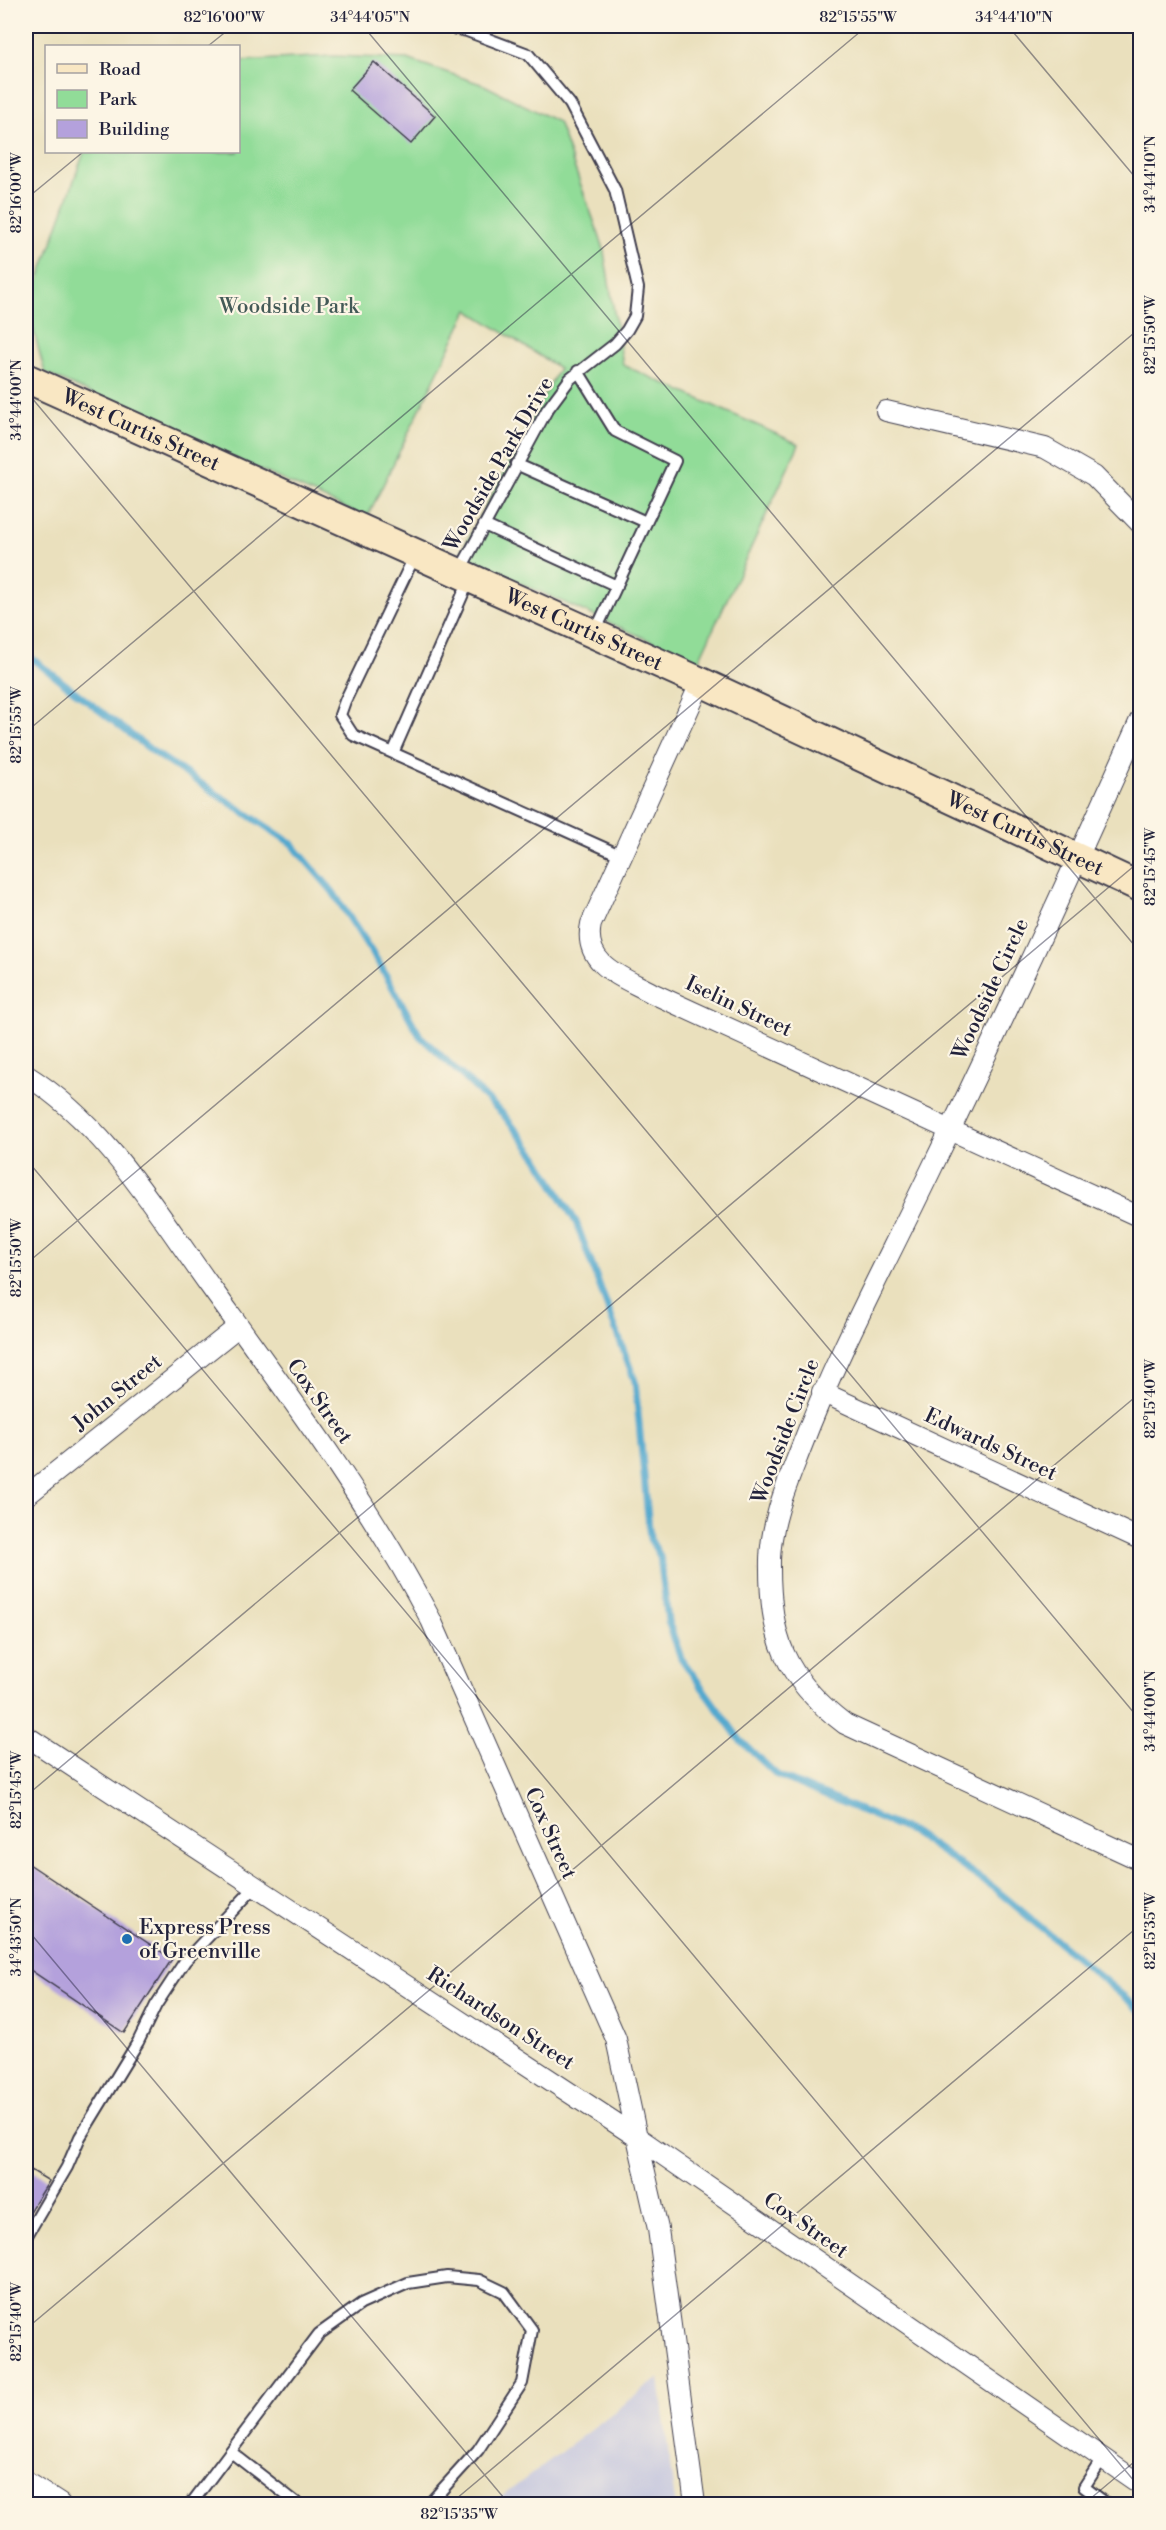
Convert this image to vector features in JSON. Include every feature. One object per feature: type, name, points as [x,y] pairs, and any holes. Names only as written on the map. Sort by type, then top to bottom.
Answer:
[{"type":"street","name":"West Curtis Street","points":[[26,378],[701,682],[1140,887]]},
{"type":"street","points":[[886,411],[1045,448],[1094,476],[1140,523]]},
{"type":"street","name":"Iselin Street","points":[[701,682],[591,924],[589,943],[598,962],[652,993],[1140,1217]]},
{"type":"street","name":"Woodside Circle","points":[[1140,720],[951,1129],[822,1392],[783,1493],[775,1522],[770,1560],[772,1605],[779,1642],[797,1680],[819,1704],[845,1724],[1140,1860]]},
{"type":"street","name":"Cox Street","points":[[26,1075],[64,1102],[89,1125],[122,1164],[239,1326],[376,1523],[431,1620],[616,2039],[637,2137],[1140,2484]]},
{"type":"street","name":"John Street","points":[[26,1496],[239,1326]]},
{"type":"street","name":"Edwards Street","points":[[822,1392],[1140,1539]]},
{"type":"street","name":"Richardson Street","points":[[26,1736],[637,2137]]},
{"type":"street","points":[[637,2137],[658,2229],[695,2505]]},
{"type":"street","points":[[26,2482],[60,2505]]},
{"type":"lane","name":"Woodside Park Drive","points":[[393,753],[484,525],[516,464],[547,410],[578,371],[622,337],[635,316],[638,303],[638,288],[615,190],[570,104],[528,54],[467,31],[441,26]]},
{"type":"lane","points":[[578,371],[615,431],[675,461],[594,634]]},
{"type":"lane","points":[[516,464],[646,522]]},
{"type":"lane","points":[[484,525],[617,586]]},
{"type":"lane","points":[[416,553],[340,715],[353,735],[622,856]]},
{"type":"lane","points":[[26,2237],[67,2167],[80,2137],[138,2042],[156,2005],[185,1961],[256,1886]]},
{"type":"lane","points":[[191,2505],[319,2334],[362,2304],[408,2283],[447,2277],[478,2280],[504,2292],[532,2330],[522,2383],[478,2450],[429,2505]]},
{"type":"lane","points":[[231,2452],[298,2505]]},
{"type":"lane","points":[[1102,2458],[1084,2487],[1107,2505]]},
{"type":"shaded area","points":[[659,2378],[675,2504],[492,2504]]},
{"type":"green space","name":"Woodside Park","points":[[334,56],[407,59],[484,85],[558,122],[603,246],[623,365],[799,444],[698,662],[459,556],[559,368],[468,310],[367,518],[45,373],[28,310],[84,153],[240,153],[240,61]]},
{"type":"building","points":[[374,62],[435,116],[411,144],[349,90]]},
{"type":"building","points":[[26,1862],[172,1959],[124,2033],[26,1967]]},
{"type":"building","points":[[26,2167],[49,2181],[26,2218]]},
{"type":"waterway","points":[[26,654],[155,753],[291,843],[333,892],[380,965],[420,1036],[503,1114],[537,1157],[576,1222],[635,1381],[650,1539],[660,1556],[668,1621],[681,1658],[740,1740],[777,1775],[914,1833],[994,1888],[1140,2010]]},
{"type":"place","name":"Express Press of Greenville","points":[[127,1939]]}]
